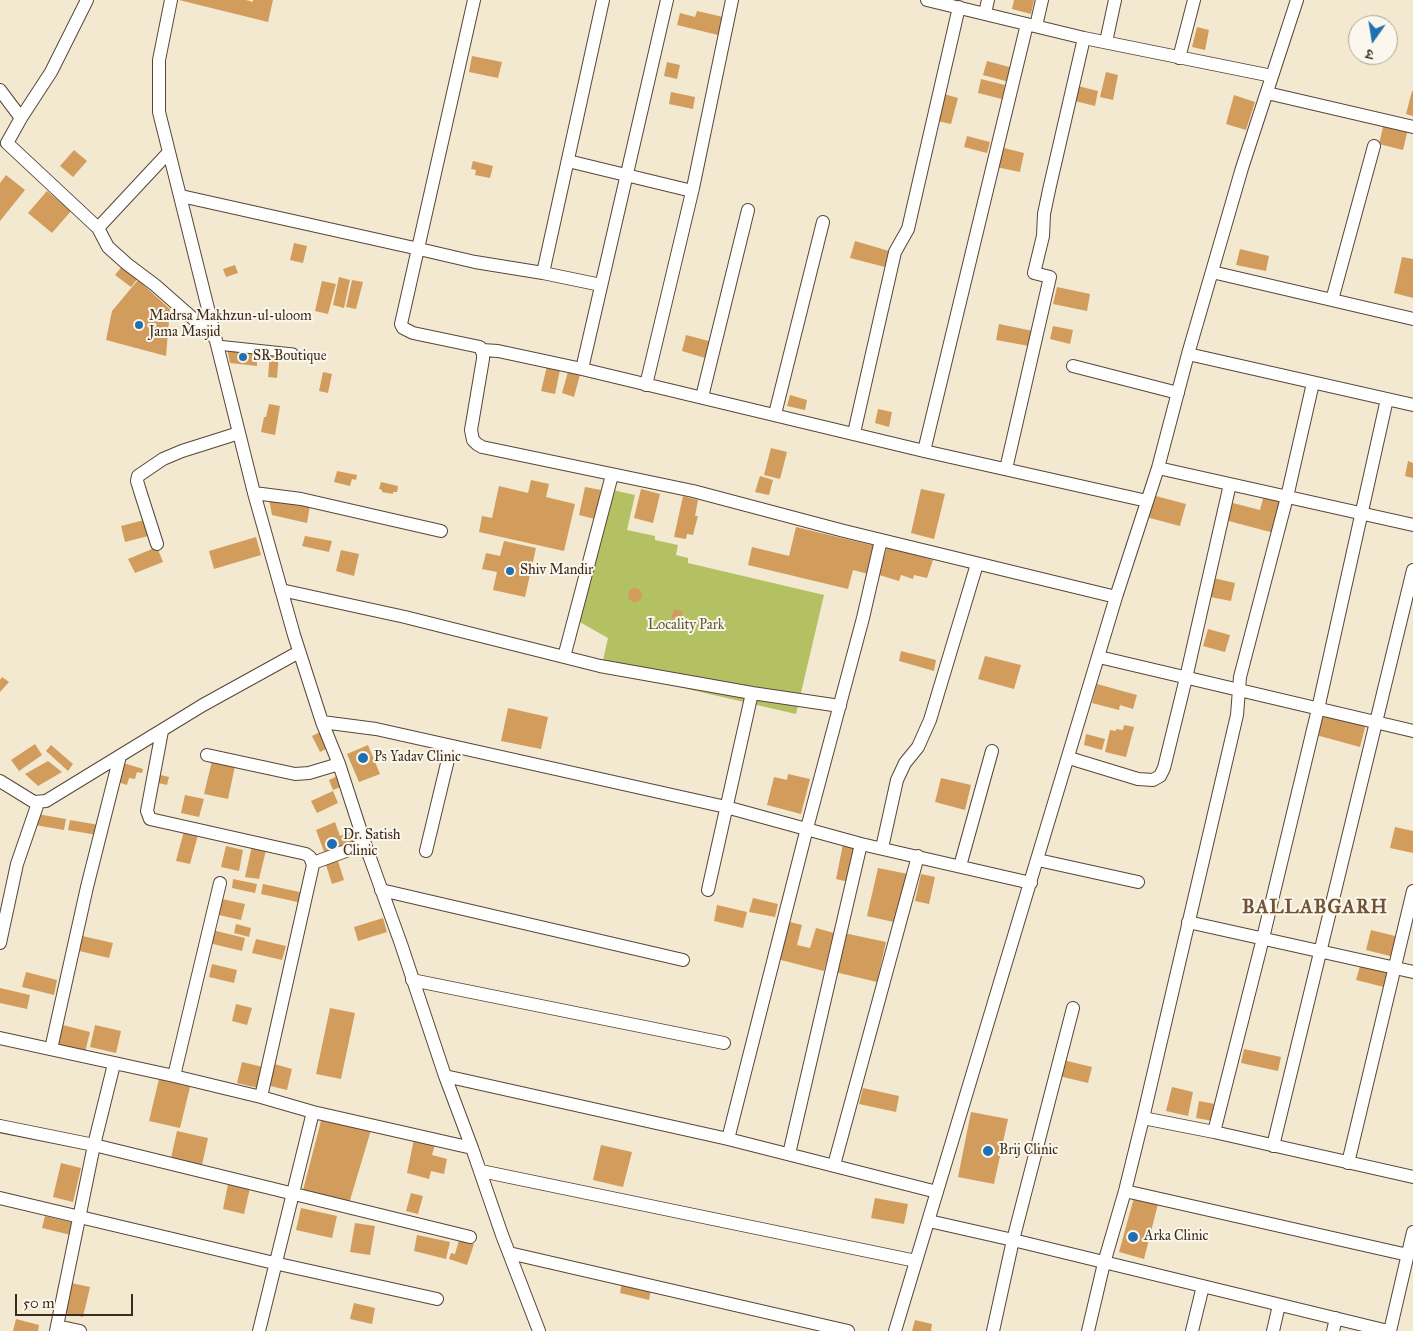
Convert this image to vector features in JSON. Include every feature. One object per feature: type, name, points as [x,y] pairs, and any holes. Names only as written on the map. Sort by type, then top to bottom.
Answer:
[{"type":"street","points":[[87,0],[56,63],[3,147],[98,228],[108,247],[155,285],[216,341],[293,353]]},
{"type":"street","points":[[171,0],[158,77],[159,112],[254,493],[299,652],[322,722],[339,764],[445,1076],[481,1172],[508,1253],[539,1331]]},
{"type":"street","points":[[474,0],[419,248],[401,318],[402,328],[414,334],[476,345],[482,350],[498,350],[582,369],[1147,501]]},
{"type":"street","points":[[543,273],[603,0]]},
{"type":"street","points":[[582,369],[667,0]]},
{"type":"street","points":[[646,385],[692,191],[732,0]]},
{"type":"street","points":[[927,0],[1084,38],[1272,76]]},
{"type":"street","points":[[985,13],[988,0]]},
{"type":"street","points":[[924,450],[1032,25],[1042,0]]},
{"type":"street","points":[[1106,42],[1115,0]]},
{"type":"street","points":[[1179,58],[1194,0]]},
{"type":"street","points":[[895,1331],[1116,597],[1158,468],[1188,354],[1242,168],[1297,0]]},
{"type":"street","points":[[854,433],[895,252],[908,229],[959,7]]},
{"type":"street","points":[[1006,469],[1050,277],[1034,273],[1043,236],[1044,214],[1084,38]]},
{"type":"street","points":[[0,90],[21,118]]},
{"type":"street","points":[[1268,93],[1413,127]]},
{"type":"street","points":[[1332,300],[1374,146]]},
{"type":"street","points":[[98,228],[168,152]]},
{"type":"street","points":[[568,162],[692,191]]},
{"type":"street","points":[[181,196],[419,248],[482,264],[543,273],[601,285]]},
{"type":"street","points":[[702,397],[748,210]]},
{"type":"street","points":[[775,414],[823,222]]},
{"type":"street","points":[[1212,272],[1413,319]]},
{"type":"street","points":[[482,350],[483,359],[472,430],[473,440],[482,447],[693,492],[1116,597]]},
{"type":"street","points":[[1188,354],[1413,405]]},
{"type":"street","points":[[1074,366],[1178,392]]},
{"type":"street","points":[[1088,1331],[1104,1263],[1125,1191],[1143,1118],[1237,715],[1240,677],[1287,497],[1313,382]]},
{"type":"street","points":[[1214,1132],[1318,709],[1386,399]]},
{"type":"street","points":[[157,544],[140,494],[137,481],[138,476],[163,459],[239,432]]},
{"type":"street","points":[[1158,468],[1413,525]]},
{"type":"street","points":[[564,657],[612,475]]},
{"type":"street","points":[[1068,758],[1146,780],[1153,780],[1160,776],[1164,768],[1186,678],[1230,484]]},
{"type":"street","points":[[254,493],[301,499],[441,531]]},
{"type":"street","points":[[728,1139],[882,540]]},
{"type":"street","points":[[882,848],[897,780],[905,763],[918,747],[930,720],[977,564]]},
{"type":"street","points":[[1273,1146],[1413,570]]},
{"type":"street","points":[[282,590],[405,617],[627,671],[840,706]]},
{"type":"street","points":[[0,781],[27,799],[38,803],[46,801],[203,706],[299,652]]},
{"type":"street","points":[[1099,657],[1413,731]]},
{"type":"street","points":[[708,890],[752,693]]},
{"type":"street","points":[[322,722],[376,729],[726,807],[861,844],[1031,882]]},
{"type":"street","points":[[162,731],[147,811],[150,818],[306,854],[313,863],[261,1097]]},
{"type":"street","points":[[426,851],[451,747]]},
{"type":"street","points":[[960,866],[992,752]]},
{"type":"street","points":[[51,1049],[87,887],[120,756]]},
{"type":"street","points":[[207,756],[295,774],[309,773],[339,764]]},
{"type":"street","points":[[0,943],[17,864],[38,803]]},
{"type":"street","points":[[313,863],[365,844]]},
{"type":"street","points":[[789,1154],[861,844]]},
{"type":"street","points":[[834,1165],[918,856]]},
{"type":"street","points":[[1038,860],[1138,882]]},
{"type":"street","points":[[174,1076],[220,883]]},
{"type":"street","points":[[381,890],[684,960]]},
{"type":"street","points":[[1348,1163],[1413,891]]},
{"type":"street","points":[[1188,922],[1413,972]]},
{"type":"street","points":[[412,980],[724,1043]]},
{"type":"street","points":[[993,1331],[1013,1240],[1073,1008]]},
{"type":"street","points":[[0,1038],[174,1076],[313,1112],[472,1148]]},
{"type":"street","points":[[80,1331],[56,1328],[94,1145],[114,1064]]},
{"type":"street","points":[[445,1076],[728,1139],[937,1192]]},
{"type":"street","points":[[259,1331],[274,1263],[313,1112]]},
{"type":"street","points":[[1143,1118],[1413,1177]]},
{"type":"street","points":[[0,1126],[94,1145],[470,1237]]},
{"type":"street","points":[[481,1172],[916,1261]]},
{"type":"street","points":[[1125,1191],[1408,1255]]},
{"type":"street","points":[[0,1198],[274,1263],[437,1298]]},
{"type":"street","points":[[929,1221],[1389,1331],[1413,1232]]},
{"type":"street","points":[[508,1253],[848,1331]]},
{"type":"street","points":[[1192,1331],[1203,1286]]},
{"type":"street","points":[[1273,1331],[1279,1305]]},
{"type":"street","points":[[1333,1331],[1336,1318]]},
{"type":"green space","name":"Locality Park","points":[[608,489],[635,495],[627,530],[655,536],[655,540],[678,545],[676,555],[688,558],[688,563],[824,595],[796,714],[601,669],[608,638],[578,621]]},
{"type":"building","points":[[179,0],[246,0],[253,2],[253,0],[273,0],[268,22]]},
{"type":"building","points":[[1014,0],[1034,0],[1031,14],[1012,9]]},
{"type":"building","points":[[697,11],[723,17],[718,35],[677,25],[680,13],[695,17]]},
{"type":"building","points":[[1197,27],[1209,30],[1205,50],[1192,47]]},
{"type":"building","points":[[472,56],[502,62],[498,78],[469,72]]},
{"type":"building","points":[[987,61],[1013,68],[1009,82],[983,75]]},
{"type":"building","points":[[667,62],[680,65],[677,79],[664,76]]},
{"type":"building","points":[[1106,72],[1118,75],[1113,100],[1100,97]]},
{"type":"building","points":[[981,79],[1005,85],[1002,99],[978,93]]},
{"type":"building","points":[[1074,85],[1098,91],[1095,106],[1071,100]]},
{"type":"building","points":[[1413,91],[1413,116],[1406,114]]},
{"type":"building","points":[[671,92],[695,97],[693,109],[669,104]]},
{"type":"building","points":[[944,94],[958,98],[951,124],[937,121]]},
{"type":"building","points":[[1234,95],[1255,102],[1246,130],[1226,124]]},
{"type":"building","points":[[1384,123],[1408,129],[1403,150],[1379,144]]},
{"type":"building","points":[[967,136],[990,142],[987,153],[964,147]]},
{"type":"building","points":[[1000,147],[1024,153],[1020,172],[996,167]]},
{"type":"building","points":[[74,150],[87,161],[73,177],[60,166]]},
{"type":"building","points":[[473,161],[493,166],[490,178],[475,175],[476,170],[471,169]]},
{"type":"building","points":[[6,175],[25,190],[0,221],[0,183]]},
{"type":"building","points":[[47,191],[71,211],[52,233],[28,213]]},
{"type":"building","points":[[855,241],[889,251],[885,267],[850,258]]},
{"type":"building","points":[[294,243],[307,246],[303,263],[290,260]]},
{"type":"building","points":[[1240,249],[1269,256],[1266,271],[1236,265]]},
{"type":"building","points":[[1402,257],[1413,259],[1413,298],[1394,293]]},
{"type":"building","points":[[123,265],[139,277],[131,287],[115,275]]},
{"type":"building","points":[[235,265],[238,273],[226,277],[223,269]]},
{"type":"building","points":[[339,277],[350,280],[344,308],[333,305]]},
{"type":"building","name":"Madrsa Makhzun-ul-uloom Jama Masjid","points":[[138,280],[170,309],[166,356],[106,340],[112,311]]},
{"type":"building","points":[[352,280],[363,282],[356,309],[346,307]]},
{"type":"building","points":[[322,281],[336,284],[328,314],[315,311]]},
{"type":"building","points":[[1057,287],[1090,294],[1087,311],[1053,304]]},
{"type":"building","points":[[999,324],[1033,331],[1029,346],[996,340]]},
{"type":"building","points":[[1053,326],[1073,330],[1070,344],[1050,339]]},
{"type":"building","points":[[686,335],[709,341],[705,358],[682,351]]},
{"type":"building","name":"SR Boutique","points":[[227,348],[257,351],[257,366],[230,363]]},
{"type":"building","points":[[270,353],[279,354],[277,378],[268,377]]},
{"type":"building","points":[[548,362],[561,365],[555,394],[541,391]]},
{"type":"building","points":[[569,368],[581,371],[574,397],[562,393]]},
{"type":"building","points":[[323,372],[332,374],[328,393],[319,391]]},
{"type":"building","points":[[790,395],[807,400],[805,410],[787,406]]},
{"type":"building","points":[[269,404],[280,406],[275,435],[261,432]]},
{"type":"building","points":[[878,409],[892,412],[889,427],[875,423]]},
{"type":"building","points":[[771,448],[787,452],[780,479],[764,475]]},
{"type":"building","points":[[1408,461],[1413,463],[1413,478],[1405,476]]},
{"type":"building","points":[[337,471],[357,475],[356,480],[352,479],[350,486],[334,482]]},
{"type":"building","points":[[760,476],[773,480],[769,495],[755,492]]},
{"type":"building","points":[[531,480],[549,484],[546,497],[575,504],[564,551],[479,532],[482,516],[492,518],[499,486],[528,493]]},
{"type":"building","points":[[381,482],[398,486],[397,492],[393,492],[393,494],[382,492],[379,489]]},
{"type":"building","points":[[585,487],[601,490],[595,519],[579,515]]},
{"type":"building","points":[[641,489],[660,494],[653,523],[634,518]]},
{"type":"building","points":[[921,489],[945,494],[934,539],[911,533]]},
{"type":"building","points":[[1152,495],[1186,504],[1180,526],[1146,517]]},
{"type":"building","points":[[1264,495],[1283,500],[1274,533],[1225,520],[1229,502],[1260,510]]},
{"type":"building","points":[[683,496],[698,500],[695,516],[698,516],[693,535],[687,534],[686,539],[674,537]]},
{"type":"building","points":[[269,499],[310,505],[307,523],[272,515]]},
{"type":"building","points":[[148,519],[152,535],[125,542],[121,526]]},
{"type":"building","points":[[796,527],[875,546],[868,574],[853,570],[848,589],[748,565],[752,547],[789,556]]},
{"type":"building","points":[[305,536],[332,541],[329,552],[302,546]]},
{"type":"building","points":[[256,537],[261,555],[214,569],[209,551]]},
{"type":"building","name":"Shiv Mandir","points":[[504,541],[536,548],[525,597],[493,590],[497,572],[482,569],[486,553],[500,556]]},
{"type":"building","points":[[157,547],[163,562],[135,573],[128,559]]},
{"type":"building","points":[[887,547],[933,560],[927,578],[914,575],[913,579],[901,575],[899,581],[879,575]]},
{"type":"building","points":[[341,550],[359,554],[354,576],[336,571]]},
{"type":"building","points":[[1209,577],[1235,583],[1231,601],[1205,596]]},
{"type":"building","points":[[632,588],[638,588],[642,595],[638,602],[632,602],[628,598],[628,592]]},
{"type":"building","points":[[674,609],[683,612],[679,621],[671,618]]},
{"type":"building","points":[[1208,629],[1230,635],[1225,652],[1203,646]]},
{"type":"building","points":[[901,651],[936,660],[934,671],[899,661]]},
{"type":"building","points":[[985,656],[1021,665],[1014,689],[978,679]]},
{"type":"building","points":[[2,677],[9,682],[0,692],[0,680]]},
{"type":"building","points":[[1097,684],[1137,695],[1133,709],[1120,705],[1119,710],[1092,703]]},
{"type":"building","points":[[508,708],[548,717],[541,749],[501,741]]},
{"type":"building","points":[[1323,712],[1366,724],[1360,747],[1316,735]]},
{"type":"building","points":[[1124,725],[1134,727],[1126,757],[1105,752],[1110,730],[1123,730]]},
{"type":"building","points":[[322,731],[330,747],[320,752],[312,736]]},
{"type":"building","points":[[1086,734],[1105,739],[1102,750],[1084,745]]},
{"type":"building","points":[[35,744],[42,755],[19,771],[11,760]]},
{"type":"building","points":[[51,745],[73,764],[68,771],[46,751]]},
{"type":"building","points":[[368,745],[380,774],[359,782],[347,754]]},
{"type":"building","points":[[48,761],[62,772],[38,786],[25,774]]},
{"type":"building","points":[[212,761],[235,766],[228,799],[204,794]]},
{"type":"building","points":[[120,762],[143,769],[142,773],[137,772],[135,779],[129,778],[127,785],[115,781]]},
{"type":"building","points":[[156,774],[169,777],[167,785],[154,782]]},
{"type":"building","points":[[788,774],[810,779],[801,814],[767,805],[774,777],[787,780]]},
{"type":"building","points":[[339,775],[343,786],[333,790],[329,780]]},
{"type":"building","points":[[941,778],[971,785],[965,810],[935,802]]},
{"type":"building","points":[[333,791],[338,803],[317,813],[311,801]]},
{"type":"building","points":[[185,795],[204,799],[199,817],[181,813]]},
{"type":"building","points":[[37,814],[66,819],[64,830],[35,825]]},
{"type":"building","points":[[70,820],[99,825],[97,835],[68,830]]},
{"type":"building","points":[[335,822],[340,836],[358,829],[363,843],[326,857],[316,830]]},
{"type":"building","points":[[1395,827],[1413,831],[1413,853],[1390,848]]},
{"type":"building","points":[[184,831],[198,835],[190,864],[176,861]]},
{"type":"building","points":[[843,844],[857,847],[849,882],[836,879]]},
{"type":"building","points":[[226,846],[243,850],[239,871],[221,867]]},
{"type":"building","points":[[252,846],[266,850],[259,879],[245,877]]},
{"type":"building","points":[[338,861],[344,880],[332,884],[326,865]]},
{"type":"building","points":[[878,868],[908,874],[898,923],[867,916]]},
{"type":"building","points":[[921,874],[935,877],[929,904],[915,901]]},
{"type":"building","points":[[233,879],[257,884],[255,893],[232,888]]},
{"type":"building","points":[[263,884],[304,893],[302,903],[261,894]]},
{"type":"building","points":[[753,898],[778,904],[775,917],[749,912]]},
{"type":"building","points":[[222,899],[245,904],[241,920],[219,915]]},
{"type":"building","points":[[717,905],[747,912],[743,928],[714,921]]},
{"type":"building","points":[[383,918],[387,932],[358,941],[354,927]]},
{"type":"building","points":[[786,921],[802,925],[797,945],[810,948],[816,928],[834,933],[824,971],[777,959]]},
{"type":"building","points":[[236,924],[251,928],[249,937],[234,933]]},
{"type":"building","points":[[212,930],[245,938],[242,951],[209,943]]},
{"type":"building","points":[[1371,930],[1399,937],[1394,957],[1366,950]]},
{"type":"building","points":[[844,933],[886,942],[877,982],[835,972]]},
{"type":"building","points":[[78,935],[113,943],[109,958],[75,950]]},
{"type":"building","points":[[256,939],[286,946],[282,960],[252,953]]},
{"type":"building","points":[[212,964],[237,970],[234,983],[209,977]]},
{"type":"building","points":[[1360,966],[1392,973],[1388,988],[1356,980]]},
{"type":"building","points":[[26,972],[57,980],[54,995],[22,987]]},
{"type":"building","points":[[0,988],[30,995],[27,1009],[0,1003]]},
{"type":"building","points":[[236,1004],[252,1008],[247,1025],[232,1021]]},
{"type":"building","points":[[330,1008],[355,1013],[341,1079],[316,1074]]},
{"type":"building","points":[[59,1024],[90,1032],[85,1052],[54,1045]]},
{"type":"building","points":[[95,1025],[121,1031],[116,1053],[90,1047]]},
{"type":"building","points":[[1244,1049],[1281,1057],[1278,1071],[1241,1063]]},
{"type":"building","points":[[1063,1060],[1092,1067],[1088,1083],[1059,1076]]},
{"type":"building","points":[[242,1062],[267,1068],[262,1089],[237,1083]]},
{"type":"building","points":[[271,1063],[292,1069],[287,1090],[266,1085]]},
{"type":"building","points":[[159,1079],[190,1087],[180,1128],[149,1121]]},
{"type":"building","points":[[1172,1087],[1193,1092],[1188,1116],[1166,1111]]},
{"type":"building","points":[[863,1088],[899,1096],[896,1112],[859,1104]]},
{"type":"building","points":[[1199,1101],[1215,1104],[1213,1121],[1196,1118]]},
{"type":"building","points":[[971,1112],[1008,1119],[994,1184],[958,1177]]},
{"type":"building","points":[[322,1117],[371,1130],[348,1207],[302,1194]]},
{"type":"building","points":[[177,1131],[208,1138],[202,1165],[171,1158]]},
{"type":"building","points":[[414,1139],[435,1144],[432,1155],[447,1159],[444,1174],[431,1171],[429,1179],[407,1173]]},
{"type":"building","points":[[601,1145],[632,1152],[623,1187],[593,1180]]},
{"type":"building","points":[[61,1163],[81,1168],[73,1202],[53,1197]]},
{"type":"building","points":[[228,1184],[250,1188],[244,1214],[223,1209]]},
{"type":"building","points":[[411,1193],[423,1196],[418,1214],[406,1211]]},
{"type":"building","points":[[1135,1194],[1159,1200],[1144,1259],[1119,1252]]},
{"type":"building","points":[[875,1198],[908,1204],[904,1224],[871,1218]]},
{"type":"building","points":[[301,1208],[337,1216],[332,1238],[296,1230]]},
{"type":"building","points":[[45,1216],[74,1223],[71,1235],[42,1228]]},
{"type":"building","points":[[355,1223],[375,1226],[370,1255],[350,1252]]},
{"type":"building","points":[[417,1235],[450,1242],[446,1259],[414,1251]]},
{"type":"building","points":[[459,1240],[474,1244],[467,1265],[449,1259],[451,1253],[455,1254]]},
{"type":"building","points":[[622,1282],[651,1289],[649,1300],[620,1293]]},
{"type":"building","points":[[71,1283],[90,1287],[83,1317],[64,1313]]},
{"type":"building","points":[[354,1303],[375,1308],[372,1324],[350,1319]]},
{"type":"building","points":[[16,1319],[39,1325],[38,1331],[13,1331]]},
{"type":"building","points":[[915,1320],[932,1324],[931,1331],[912,1331]]},
{"type":"place","name":"Madrsa Makhzun-ul-uloom Jama Masjid","points":[[139,325]]},
{"type":"place","name":"SR Boutique","points":[[243,357]]},
{"type":"place","name":"Shiv Mandir","points":[[510,571]]},
{"type":"place","name":"Ps Yadav Clinic","points":[[363,758]]},
{"type":"place","name":"Dr. Satish Clinic","points":[[332,844]]},
{"type":"place","name":"Brij Clinic","points":[[988,1151]]},
{"type":"place","name":"Arka Clinic","points":[[1133,1237]]},
{"type":"district","name":"BALLABGARH","points":[[1315,908]]}]
